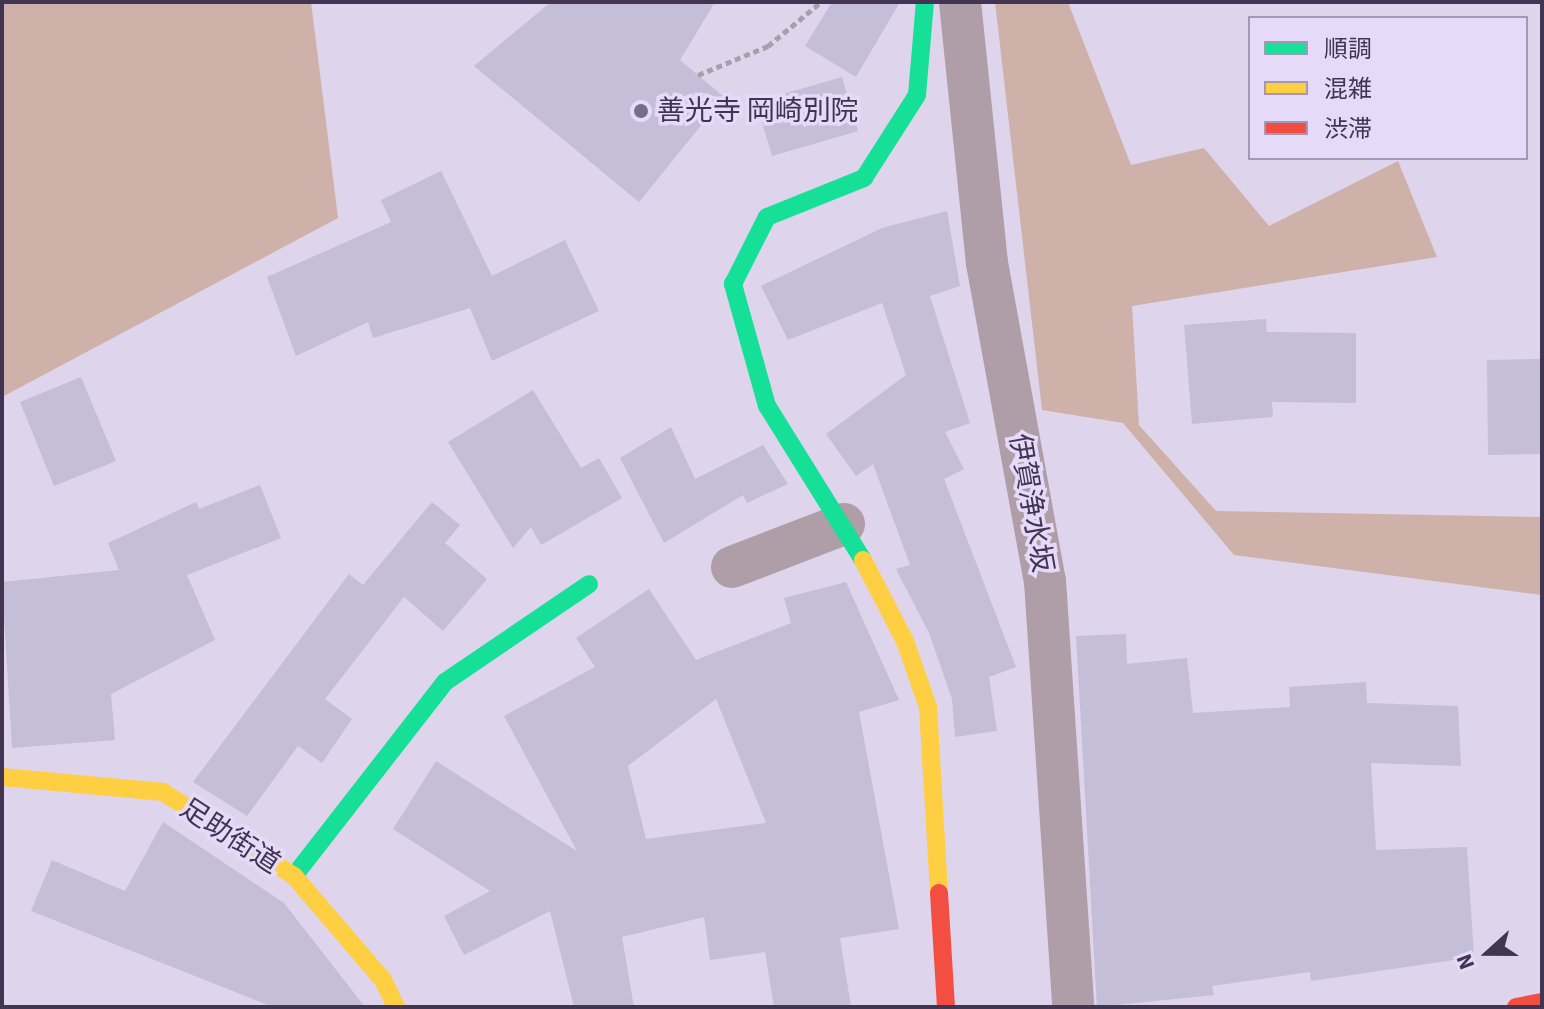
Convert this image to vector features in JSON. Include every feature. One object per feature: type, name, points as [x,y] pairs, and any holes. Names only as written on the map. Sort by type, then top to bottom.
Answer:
[{"type":"street","points":[[925,2],[917,95],[864,178],[767,217],[733,284],[767,406],[844,524],[905,641],[928,707],[946,1007]]},
{"type":"street","name":"伊賀浄水坂","points":[[960,2],[987,263],[1045,581],[1073,1007]]},
{"type":"street","points":[[732,567],[844,524]]},
{"type":"street","points":[[294,876],[445,682],[589,584]]},
{"type":"street","name":"足助街道","points":[[2,777],[163,792],[294,876],[383,980],[396,1007]]},
{"type":"street","points":[[1516,1007],[1542,1002]]},
{"type":"path","points":[[698,75],[768,46],[821,2]]},
{"type":"shaded area","points":[[2,2],[311,2],[338,218],[2,397]]},
{"type":"shaded area","points":[[995,2],[1068,2],[1131,165],[1204,148],[1269,226],[1398,161],[1437,257],[1132,306],[1139,425],[1216,511],[1542,517],[1542,595],[1234,555],[1123,423],[1042,410]]},
{"type":"building","points":[[551,2],[715,2],[680,60],[724,97],[639,202],[474,66]]},
{"type":"building","points":[[832,2],[900,2],[856,77],[805,46]]},
{"type":"building","points":[[842,77],[858,131],[772,156],[756,102]]},
{"type":"building","points":[[441,171],[492,276],[565,240],[599,311],[492,361],[470,308],[373,338],[368,322],[296,356],[267,277],[391,222],[381,200]]},
{"type":"building","points":[[947,211],[960,286],[930,296],[970,423],[945,432],[964,469],[944,479],[1016,667],[989,677],[997,731],[955,737],[952,699],[929,633],[896,569],[910,565],[873,464],[856,476],[826,434],[906,375],[882,303],[788,340],[761,286],[882,228]]},
{"type":"building","points":[[1266,319],[1267,332],[1356,333],[1356,403],[1272,402],[1273,417],[1192,424],[1184,325]]},
{"type":"building","points":[[1542,359],[1542,454],[1488,455],[1487,360]]},
{"type":"building","points":[[81,377],[116,461],[54,486],[20,402]]},
{"type":"building","points":[[533,390],[581,468],[599,458],[622,498],[541,545],[531,527],[513,548],[448,442]]},
{"type":"building","points":[[671,427],[695,479],[763,445],[788,484],[747,503],[743,495],[664,543],[620,458]]},
{"type":"building","points":[[260,485],[281,538],[187,575],[215,640],[111,694],[115,740],[12,748],[2,582],[119,570],[108,543],[196,502],[199,509]]},
{"type":"building","points":[[432,502],[460,525],[445,543],[487,579],[443,631],[404,597],[325,699],[352,719],[322,763],[298,746],[247,816],[193,782],[349,574],[363,585]]},
{"type":"building","points":[[846,582],[899,700],[859,712],[899,929],[840,938],[851,1007],[774,1007],[765,952],[710,960],[704,917],[622,937],[634,1007],[574,1007],[550,911],[464,955],[444,916],[490,891],[393,829],[436,761],[577,851],[504,716],[595,667],[576,638],[649,589],[696,660],[791,623],[784,598]],"holes":[[[716,699],[766,823],[646,839],[628,766]]]},
{"type":"building","points":[[1126,634],[1127,664],[1187,658],[1193,713],[1290,707],[1289,687],[1366,682],[1367,703],[1458,706],[1461,766],[1371,763],[1376,850],[1467,847],[1474,957],[1311,981],[1310,972],[1212,986],[1214,995],[1097,1007],[1076,636]]},
{"type":"building","points":[[163,822],[284,903],[365,1007],[273,1007],[31,911],[52,860],[125,891]]},
{"type":"traffic: fast","points":[[863,560],[767,406],[733,284],[767,217],[864,178],[917,95],[925,2]]},
{"type":"traffic: fast","points":[[294,876],[445,682],[589,584]]},
{"type":"traffic: slow","points":[[863,560],[905,641],[928,707],[939,893]]},
{"type":"traffic: slow","points":[[2,777],[163,792],[294,876],[383,980],[396,1007]]},
{"type":"traffic: jam","points":[[939,893],[946,1007]]},
{"type":"traffic: jam","points":[[1516,1007],[1542,1002]]},
{"type":"place","name":"善光寺 岡崎別院","points":[[641,111]]}]
